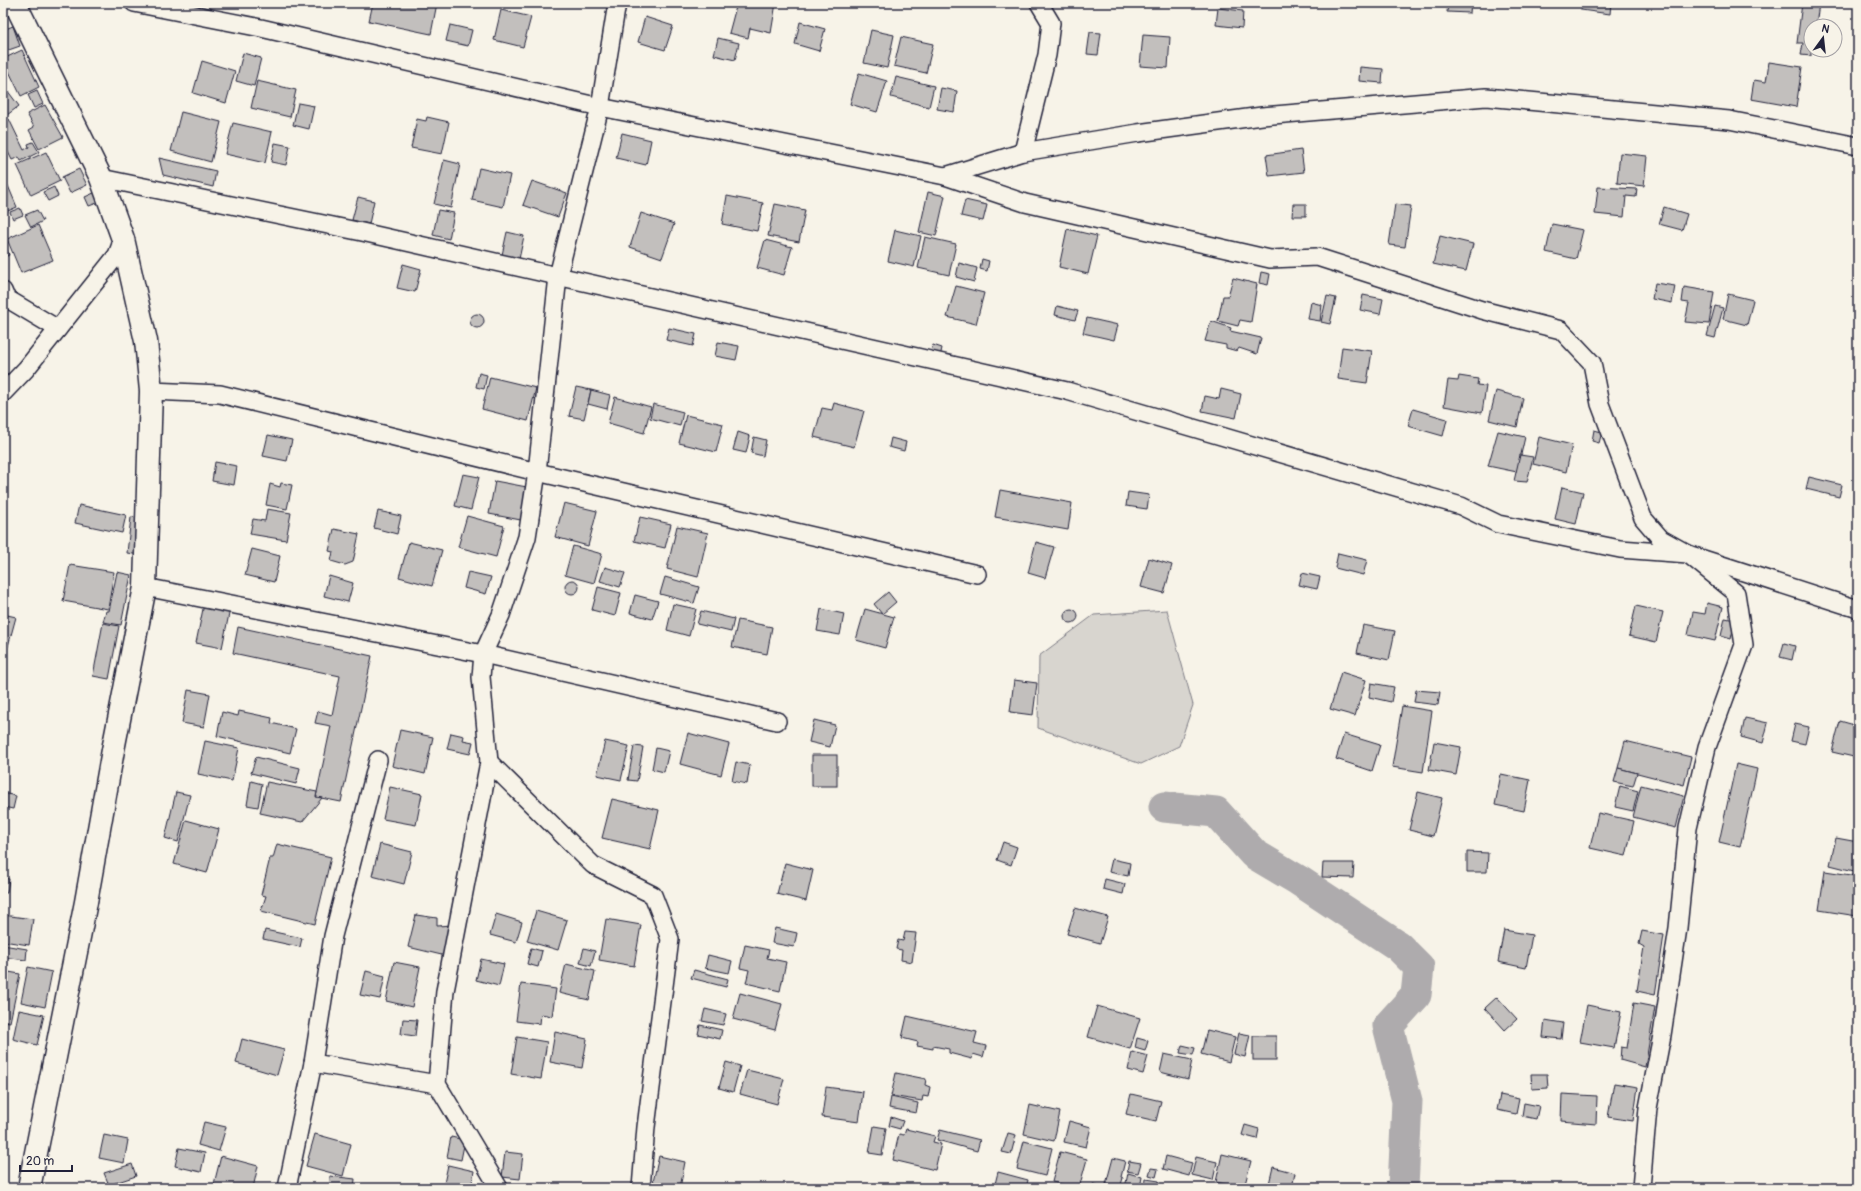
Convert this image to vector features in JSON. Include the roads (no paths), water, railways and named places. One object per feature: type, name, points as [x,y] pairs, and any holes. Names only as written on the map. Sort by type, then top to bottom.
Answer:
[{"type":"highway","points":[[15,3],[101,178],[123,240],[146,341],[151,391],[145,587],[113,750],[86,902],[29,1188]]},
{"type":"street","points":[[134,3],[261,28],[600,107],[945,176],[1025,203],[1270,259],[1317,257],[1482,310],[1561,330],[1592,363],[1600,404],[1643,518],[1661,539],[1688,554],[1736,593],[1744,645],[1707,747],[1688,828],[1678,928],[1662,1035],[1648,1108],[1641,1188]]},
{"type":"street","points":[[499,1188],[437,1084],[445,991],[489,762],[481,677],[483,654],[501,615],[527,537],[537,472],[558,276],[600,107],[617,3]]},
{"type":"street","points":[[1023,152],[1047,55],[1051,23],[1039,3]]},
{"type":"street","points":[[945,176],[1023,152],[1138,133],[1262,116],[1486,97],[1729,120],[1858,146]]},
{"type":"street","points":[[101,178],[362,232],[1067,391],[1461,506],[1498,524],[1620,549],[1688,554],[1858,609]]},
{"type":"street","points":[[3,393],[26,369],[117,255],[123,240]]},
{"type":"street","points":[[3,292],[6,298],[58,329]]},
{"type":"street","points":[[151,391],[220,394],[537,472],[977,574]]},
{"type":"street","points":[[145,587],[483,654],[777,721]]},
{"type":"street","points":[[287,1188],[313,1063],[333,936],[378,760]]},
{"type":"street","points":[[489,762],[593,865],[653,895],[670,939],[646,1127],[641,1188]]},
{"type":"street","points":[[313,1063],[437,1084]]},
{"type":"waterway","points":[[1164,807],[1216,812],[1254,854],[1298,880],[1398,946],[1419,967],[1416,995],[1388,1026],[1407,1101],[1403,1188]]}]
